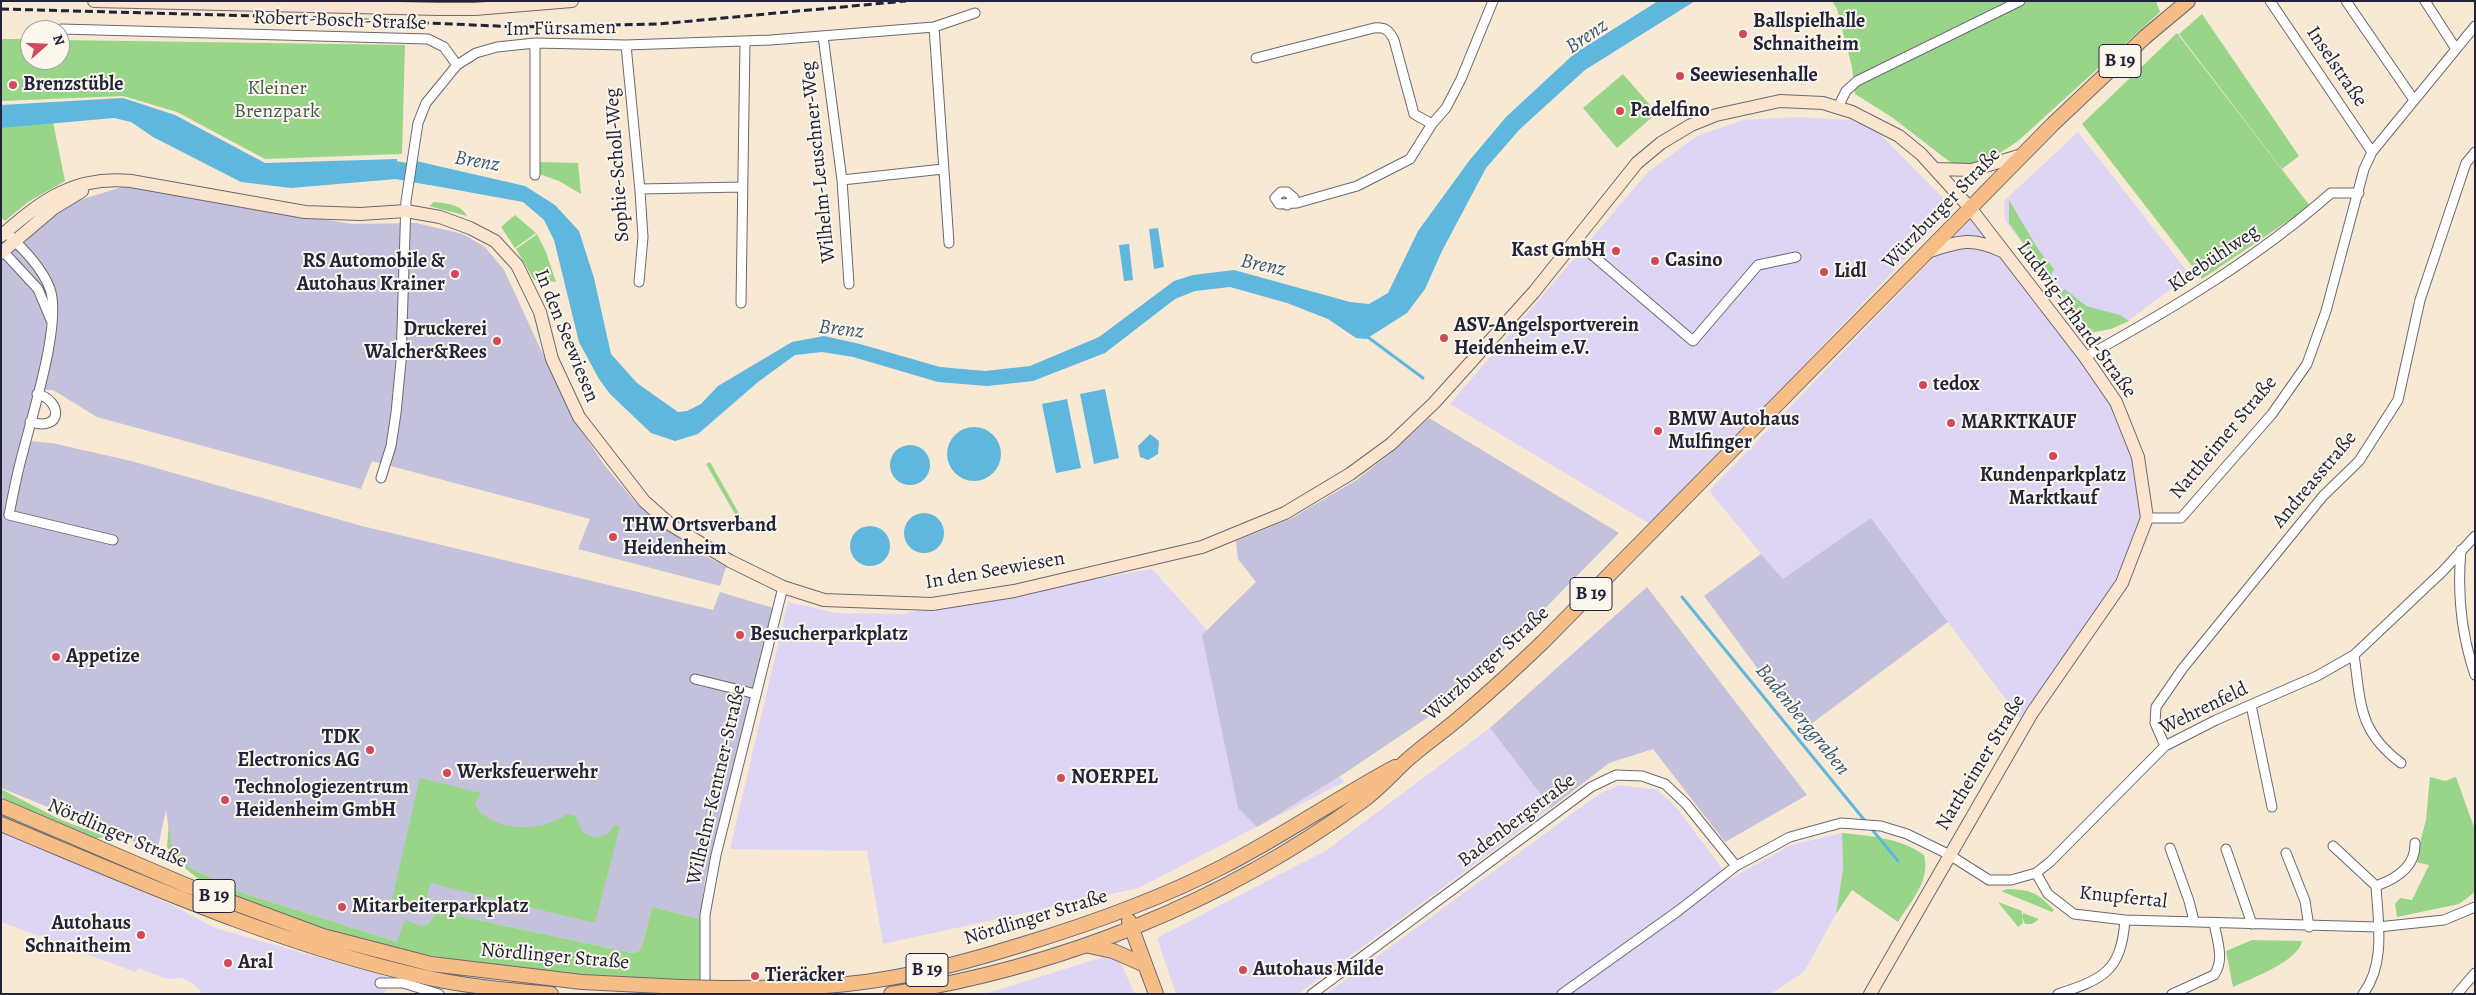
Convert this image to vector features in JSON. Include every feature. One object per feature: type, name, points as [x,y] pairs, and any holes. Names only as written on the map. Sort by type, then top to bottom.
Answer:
[{"type":"main road","name":"Würzburger Straße","points":[[1132,928],[1193,902],[1280,855],[1362,801],[1385,783],[1405,762],[1465,714],[1544,642],[1765,414],[1930,251],[2022,155],[2145,37],[2188,1]]},
{"type":"main road","name":"Würzburger Straße","points":[[1125,911],[1196,880],[1252,851],[1405,762]]},
{"type":"main road","name":"Nördlinger Straße","points":[[1,806],[188,886],[323,936],[431,964],[582,982],[722,988],[829,986],[904,976],[993,954],[1125,911]]},
{"type":"main road","name":"Nördlinger Straße","points":[[1,824],[234,918],[304,943],[421,976],[551,994]]},
{"type":"main road","points":[[1125,911],[1156,994]]},
{"type":"main road","name":"Nördlinger Straße","points":[[891,994],[990,975],[1088,946],[1132,928]]},
{"type":"main road","name":"B 19","points":[[1088,946],[1114,951],[1146,965]]},
{"type":"street","points":[[94,1],[439,9],[572,1]]},
{"type":"street","points":[[1287,204],[1336,193],[1391,170],[1410,159],[1432,124],[1446,108],[1461,79],[1493,1]]},
{"type":"street","points":[[1838,107],[1846,90],[1858,82],[2020,1]]},
{"type":"street","name":"Inselstraße","points":[[2270,1],[2372,152]]},
{"type":"street","points":[[2346,1],[2414,100]]},
{"type":"street","points":[[2425,1],[2456,49]]},
{"type":"street","name":"Im Fürsamen","points":[[381,478],[391,446],[397,404],[401,361],[406,211],[418,123],[426,103],[457,65],[476,53],[497,47],[535,44],[626,45],[744,42],[934,27],[975,13]]},
{"type":"street","name":"Nattheimer Straße","points":[[1870,994],[1948,854],[2032,713],[2122,583],[2148,518],[2181,518],[2210,488],[2272,414],[2307,364],[2326,311],[2364,169],[2372,152],[2475,26]]},
{"type":"street","points":[[934,27],[949,243]]},
{"type":"street","points":[[1256,58],[1383,27],[1390,31],[1394,40],[1414,114],[1432,124]]},
{"type":"street","name":"Robert-Bosch-Straße","points":[[70,29],[428,39],[444,47],[457,65]]},
{"type":"street","name":"Wilhelm-Leuschner-Weg","points":[[823,36],[842,180],[848,284]]},
{"type":"street","points":[[741,303],[744,42]]},
{"type":"street","points":[[535,44],[535,175]]},
{"type":"street","name":"Sophie-Scholl-Weg","points":[[626,45],[643,237],[639,282]]},
{"type":"street","name":"In den Seewiesen","points":[[2,251],[7,236],[40,204],[69,188],[101,180],[131,181],[305,212],[360,214],[406,211],[440,217],[470,228],[495,241],[517,265],[540,312],[552,358],[579,417],[644,501],[671,525],[698,542],[783,587],[824,600],[932,604],[1014,591],[1202,547],[1285,513],[1350,474],[1391,444],[1486,347],[1576,241],[1637,163],[1661,143],[1691,125],[1742,108],[1780,101],[1804,101],[1838,107],[1866,118],[1899,136],[1935,170],[1971,209]]},
{"type":"street","name":"Andreasstraße","points":[[2164,746],[2155,723],[2156,707],[2182,668],[2323,496],[2359,461],[2398,400],[2420,300],[2466,162],[2475,152]]},
{"type":"street","points":[[1935,170],[1972,170],[2022,155]]},
{"type":"street","points":[[842,180],[943,168]]},
{"type":"street","points":[[640,188],[742,187]]},
{"type":"street","name":"Kleebühlweg","points":[[2085,357],[2153,319],[2234,269],[2303,218],[2331,193],[2359,193]]},
{"type":"street","name":"Ludwig-Erhard-Straße","points":[[1971,209],[2085,357],[2116,402],[2138,457],[2148,518]]},
{"type":"street","points":[[7,236],[47,281],[53,303],[49,346],[9,515],[113,540]]},
{"type":"street","points":[[1576,241],[1693,341],[1758,265],[1796,257]]},
{"type":"street","points":[[1930,251],[1954,243],[1983,242],[2004,252]]},
{"type":"street","points":[[2,251],[38,289],[52,324]]},
{"type":"street","points":[[30,422],[43,426],[50,424],[54,419],[56,411],[46,396],[37,394]]},
{"type":"street","name":"Wehrenfeld","points":[[1948,854],[1989,880],[2011,880],[2036,873],[2050,862],[2164,746],[2317,676],[2354,655],[2443,571],[2475,536]]},
{"type":"street","points":[[2461,550],[2459,603],[2465,645],[2475,675]]},
{"type":"street","name":"Wilhelm-Kentner-Straße","points":[[705,994],[705,915],[716,855],[783,587]]},
{"type":"street","points":[[2354,655],[2362,713],[2367,727],[2382,747],[2401,763]]},
{"type":"street","points":[[696,679],[756,694]]},
{"type":"street","points":[[2251,705],[2272,807]]},
{"type":"street","name":"Badenbergstraße","points":[[1312,994],[1591,787],[1616,775],[1642,776],[1665,784],[1686,804],[1736,866]]},
{"type":"street","points":[[1562,994],[1678,911],[1736,866],[1790,837],[1841,823],[1881,826],[1907,834],[1948,854]]},
{"type":"street","points":[[2376,886],[2392,881],[2404,873],[2415,850],[2415,843]]},
{"type":"street","points":[[2334,846],[2376,886],[2378,927],[2376,969],[2370,985],[2363,994]]},
{"type":"street","name":"Knupfertal","points":[[2170,848],[2194,921]]},
{"type":"street","points":[[2226,849],[2252,924]]},
{"type":"street","points":[[2286,853],[2306,901],[2309,927]]},
{"type":"street","name":"Knupfertal","points":[[2036,873],[2048,894],[2074,914],[2125,920],[2194,921],[2214,924],[2309,927],[2378,927],[2444,920],[2475,907]]},
{"type":"street","points":[[2058,994],[2093,982],[2107,973],[2124,940],[2125,920]]},
{"type":"street","points":[[2172,994],[2214,975],[2218,970],[2220,951],[2214,924]]},
{"type":"street","points":[[2457,994],[2475,974]]},
{"type":"street","points":[[380,983],[403,984],[440,994]]},
{"type":"shaded area","points":[[1797,117],[1851,120],[1876,130],[1953,208],[1652,525],[1450,404],[1648,172],[1697,136],[1743,120]]},
{"type":"shaded area","points":[[2078,132],[2190,275],[2125,323],[2088,331],[2005,220],[2004,201]]},
{"type":"shaded area","points":[[125,186],[352,224],[416,223],[463,234],[485,247],[504,270],[572,417],[605,466],[636,503],[690,547],[726,567],[720,586],[578,549],[590,519],[372,461],[361,489],[97,417],[53,390],[38,390],[26,441],[52,443],[131,461],[362,526],[713,610],[720,592],[773,608],[705,880],[700,919],[652,907],[642,946],[637,952],[632,953],[437,911],[429,923],[421,926],[397,942],[237,891],[189,867],[171,844],[166,810],[157,851],[1,788],[1,260],[43,219],[80,200]]},
{"type":"shaded area","points":[[1972,218],[2073,351],[2110,404],[2132,459],[2141,520],[2116,583],[2025,725],[1871,519],[1783,580],[1709,491]]},
{"type":"shaded area","points":[[1429,418],[1619,533],[1458,697],[1342,775],[1257,827],[1238,808],[1202,635],[1256,582],[1238,559],[1236,541],[1290,519],[1355,481],[1390,454]]},
{"type":"shaded area","points":[[1871,518],[1948,622],[1803,730],[1704,596],[1761,554],[1783,579]]},
{"type":"shaded area","points":[[1152,569],[1344,782],[1138,888],[883,944],[867,851],[730,849],[788,602],[836,613],[901,614]]},
{"type":"shaded area","points":[[1647,587],[1807,795],[1725,842],[1653,749],[1609,763],[1551,808],[1490,728]]},
{"type":"shaded area","points":[[1490,728],[1551,808],[1298,994],[1176,994],[1157,938],[1327,850]]},
{"type":"shaded area","points":[[1619,785],[1657,790],[1676,807],[1730,879],[1791,845],[1842,833],[1843,869],[1836,914],[1804,972],[1770,994],[1326,994],[1599,794]]},
{"type":"shaded area","points":[[1,831],[172,905],[215,928],[388,977],[390,988],[386,989],[384,994],[203,994],[194,984],[182,978],[168,979],[138,968],[135,972],[1,922]]},
{"type":"shaded area","points":[[1116,953],[1135,994],[980,994],[1001,989]]},
{"type":"green space","points":[[1832,1],[2156,1],[2160,12],[2018,141],[1985,163],[1966,166],[1950,162],[1893,118],[1855,94],[1852,67],[1837,9]]},
{"type":"green space","points":[[2202,14],[2299,156],[2282,169],[2179,34]]},
{"type":"green space","points":[[2177,33],[2310,206],[2202,279],[2082,124]]},
{"type":"green space","name":"Kleiner Brenzpark","points":[[1,39],[20,39],[20,70],[70,70],[70,40],[405,45],[402,154],[265,159],[177,112],[123,96],[1,101]]},
{"type":"green space","name":"Padelfino","points":[[1623,74],[1657,113],[1617,148],[1583,108]]},
{"type":"green space","points":[[53,122],[65,181],[28,202],[5,221],[1,217],[1,126]]},
{"type":"green space","points":[[539,162],[578,163],[581,194],[559,181],[539,174]]},
{"type":"green space","points":[[2009,200],[2038,249],[2054,269],[2049,280],[2009,223]]},
{"type":"green space","points":[[434,202],[458,207],[467,216],[429,206]]},
{"type":"green space","points":[[515,215],[536,233],[515,248],[501,227]]},
{"type":"green space","points":[[537,234],[546,252],[556,282],[534,280],[516,249]]},
{"type":"green space","points":[[2065,289],[2086,306],[2120,315],[2129,321],[2111,329],[2094,332],[2081,324],[2058,293]]},
{"type":"green space","points":[[710,462],[746,526],[743,528],[706,464]]},
{"type":"green space","points":[[2430,777],[2445,781],[2456,777],[2475,830],[2475,892],[2459,904],[2397,917],[2395,904],[2400,898],[2412,900],[2429,865],[2415,862],[2426,820]]},
{"type":"green space","points":[[420,778],[481,793],[475,805],[483,814],[494,821],[506,825],[532,827],[557,820],[567,814],[576,816],[582,832],[595,838],[608,834],[615,825],[620,826],[595,923],[430,883],[425,907],[392,899]]},
{"type":"green space","points":[[1,789],[61,820],[107,837],[89,839],[3,798]]},
{"type":"green space","points":[[1,813],[118,864],[118,866],[1,817]]},
{"type":"green space","points":[[169,822],[171,844],[189,867],[237,891],[397,942],[405,920],[421,926],[429,923],[437,911],[632,953],[637,952],[642,946],[652,907],[700,919],[701,981],[594,977],[488,965],[384,945],[332,932],[249,904],[204,882],[178,861],[167,847]]},
{"type":"green space","points":[[1842,833],[1895,841],[1924,855],[1925,873],[1922,882],[1898,922],[1852,890],[1836,914],[1843,869]]},
{"type":"green space","points":[[2008,889],[2034,893],[2054,910],[2052,912],[2001,891]]},
{"type":"green space","points":[[1998,902],[2022,911],[2023,923],[2018,927]]},
{"type":"green space","points":[[2023,913],[2039,919],[2032,924],[2025,924],[2022,917]]},
{"type":"green space","points":[[2252,940],[2302,941],[2292,956],[2273,969],[2233,987],[2226,951]]},
{"type":"water","points":[[1658,1],[1695,1],[1585,70],[1520,129],[1486,168],[1442,251],[1425,289],[1407,313],[1366,339],[1356,338],[1328,319],[1287,303],[1230,287],[1195,291],[1175,299],[1105,353],[1033,381],[987,386],[938,382],[853,357],[822,352],[795,355],[758,382],[698,434],[675,441],[651,433],[610,394],[599,379],[579,342],[554,240],[544,220],[523,202],[413,182],[416,161],[525,186],[555,205],[579,231],[594,278],[611,354],[637,383],[678,412],[687,411],[701,404],[718,386],[792,342],[824,336],[860,344],[940,367],[985,371],[1030,366],[1099,337],[1174,281],[1193,275],[1234,270],[1350,302],[1369,304],[1388,293],[1418,231],[1469,161],[1506,117],[1574,54]]},
{"type":"water","points":[[123,98],[175,115],[265,163],[397,159],[396,179],[291,188],[241,182],[153,137],[131,122],[114,118],[1,128],[1,105]]},
{"type":"water","points":[[1158,228],[1164,267],[1154,269],[1149,229]]},
{"type":"water","points":[[1129,244],[1133,280],[1124,281],[1119,245]]},
{"type":"water","points":[[1105,389],[1119,458],[1094,464],[1080,394]]},
{"type":"water","points":[[1067,399],[1081,468],[1056,473],[1042,404]]},
{"type":"water","points":[[974,427],[984,429],[993,435],[999,444],[1001,454],[999,464],[993,473],[984,479],[974,481],[964,479],[955,473],[949,464],[947,454],[949,444],[955,435],[964,429]]},
{"type":"water","points":[[1150,434],[1159,441],[1158,454],[1148,460],[1140,457],[1138,446]]},
{"type":"water","points":[[914,445],[921,448],[927,454],[930,465],[929,473],[921,482],[914,485],[906,485],[899,482],[891,473],[890,461],[893,454],[902,446]]},
{"type":"water","points":[[928,513],[935,516],[941,522],[944,533],[943,541],[935,550],[928,553],[920,553],[913,550],[905,541],[904,529],[907,522],[916,514]]},
{"type":"water","points":[[874,526],[881,529],[887,535],[890,546],[889,554],[881,563],[874,566],[866,566],[859,563],[851,554],[850,542],[853,535],[862,527]]},
{"type":"waterway","name":"Brenz","points":[[372,169],[395,170],[430,176]]},
{"type":"waterway","name":"Badenberggraben","points":[[1365,335],[1423,378]]},
{"type":"waterway","name":"Badenberggraben","points":[[1682,597],[1866,822]]},
{"type":"waterway","name":"Badenberggraben","points":[[1870,827],[1898,861]]},
{"type":"railway","points":[[1,9],[296,17],[518,27],[659,24],[906,1]]},
{"type":"place","name":"Ballspielhalle Schnaitheim","points":[[1743,34]]},
{"type":"place","name":"Seewiesenhalle","points":[[1680,76]]},
{"type":"place","name":"Brenzstüble","points":[[13,85]]},
{"type":"place","name":"Padelfino","points":[[1620,111]]},
{"type":"place","name":"Kast GmbH","points":[[1616,251]]},
{"type":"place","name":"Casino","points":[[1655,261]]},
{"type":"place","name":"Lidl","points":[[1824,272]]},
{"type":"place","name":"RS Automobile & Autohaus Krainer","points":[[455,274]]},
{"type":"place","name":"ASV-Angelsportverein Heidenheim e.V.","points":[[1444,338]]},
{"type":"place","name":"Druckerei Walcher&Rees","points":[[497,341]]},
{"type":"place","name":"tedox","points":[[1923,385]]},
{"type":"place","name":"MARKTKAUF","points":[[1951,423]]},
{"type":"place","name":"BMW Autohaus Mulfinger","points":[[1658,431]]},
{"type":"place","name":"Kundenparkplatz Marktkauf","points":[[2053,456]]},
{"type":"place","name":"THW Ortsverband Heidenheim","points":[[613,537]]},
{"type":"place","name":"Besucherparkplatz","points":[[740,635]]},
{"type":"place","name":"Appetize","points":[[56,657]]},
{"type":"place","name":"TDK Electronics AG","points":[[370,750]]},
{"type":"place","name":"Werksfeuerwehr","points":[[447,773]]},
{"type":"place","name":"NOERPEL","points":[[1061,778]]},
{"type":"place","name":"Technologiezentrum Heidenheim GmbH","points":[[225,800]]},
{"type":"place","name":"Mitarbeiterparkplatz","points":[[342,907]]},
{"type":"place","name":"Autohaus Schnaitheim","points":[[141,935]]},
{"type":"place","name":"Aral","points":[[228,963]]},
{"type":"place","name":"Autohaus Milde","points":[[1243,970]]},
{"type":"place","name":"Tieräcker","points":[[755,976]]}]
